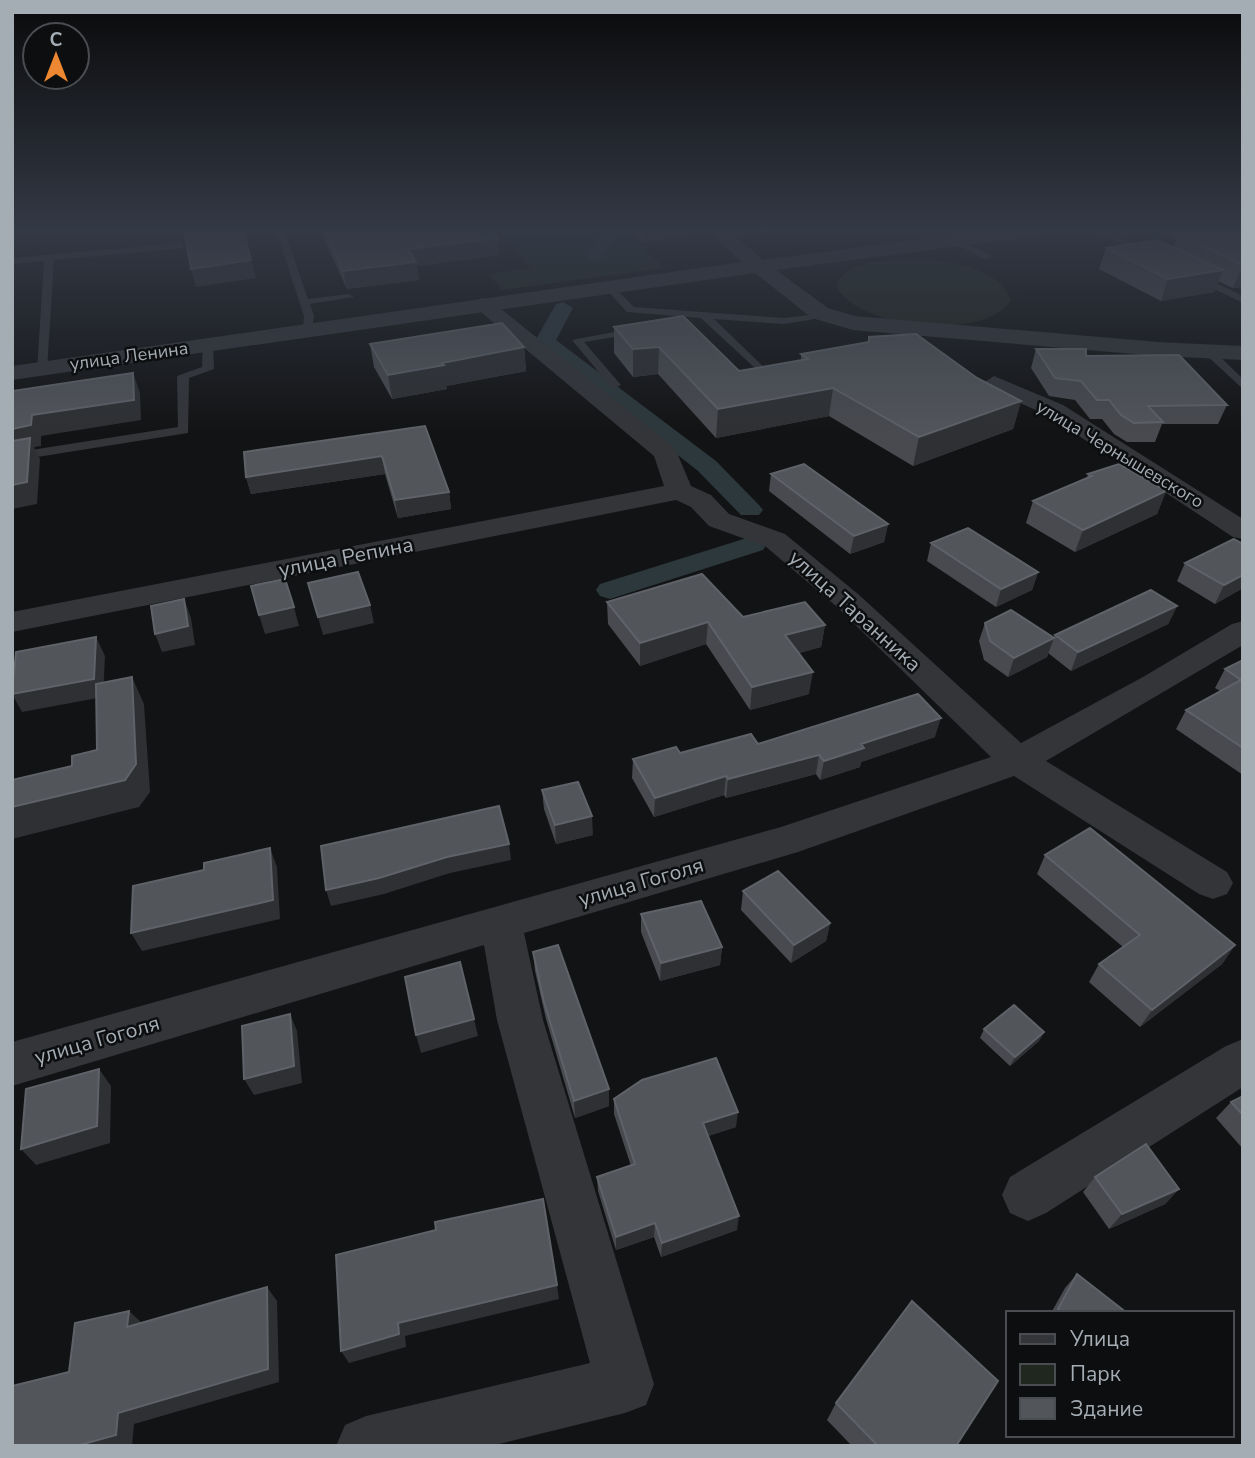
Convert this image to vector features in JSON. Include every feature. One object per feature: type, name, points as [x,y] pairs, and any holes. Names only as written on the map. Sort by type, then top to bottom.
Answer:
[{"type":"street","name":"улица Ленина","points":[[12,373],[524,298]]},
{"type":"street","points":[[797,298],[828,316],[853,323],[1243,353]]},
{"type":"street","points":[[483,304],[498,324],[666,453],[679,491]]},
{"type":"street","name":"улица Чернышевского","points":[[994,383],[1055,410],[1243,531]]},
{"type":"street","name":"улица Репина","points":[[12,622],[679,491]]},
{"type":"street","name":"улица Таранника","points":[[679,491],[701,501],[719,520],[775,540],[847,600],[1018,761],[1213,883]]},
{"type":"street","name":"улица Гоголя","points":[[12,1065],[784,841],[1018,761],[1155,685],[1243,632]]},
{"type":"street","points":[[366,1446],[625,1384],[520,1020],[501,923]]},
{"type":"street","points":[[1028,1195],[1243,1061]]},
{"type":"lane","points":[[41,369],[46,298]]},
{"type":"lane","points":[[303,298],[309,316],[308,330]]},
{"type":"lane","points":[[304,302],[340,298]]},
{"type":"lane","points":[[620,298],[631,310],[705,316],[759,325],[828,316]]},
{"type":"lane","points":[[658,327],[660,312]]},
{"type":"lane","points":[[705,316],[770,379]]},
{"type":"lane","points":[[615,385],[577,340],[645,329]]},
{"type":"lane","points":[[12,457],[184,430],[183,376],[208,369],[208,344]]},
{"type":"lane","points":[[1208,351],[1243,386]]},
{"type":"green space","points":[[846,298],[1011,300],[997,313],[976,322],[921,325],[868,312]]},
{"type":"building","points":[[683,316],[739,371],[808,359],[801,354],[869,342],[869,337],[916,334],[977,378],[1021,401],[919,437],[833,388],[718,409],[659,347],[633,349],[614,327]]},
{"type":"building","points":[[502,323],[524,347],[388,375],[370,344]]},
{"type":"building","points":[[1036,349],[1086,349],[1086,356],[1179,355],[1227,405],[1148,406],[1163,422],[1134,423],[1121,415],[1109,400],[1097,400],[1081,381],[1055,378]]},
{"type":"building","points":[[133,373],[134,400],[32,415],[31,425],[12,429],[12,391]]},
{"type":"building","points":[[425,426],[449,492],[395,500],[382,456],[246,477],[244,452]]},
{"type":"building","points":[[30,438],[27,482],[12,485],[12,441]]},
{"type":"building","points":[[804,464],[888,524],[854,536],[771,474]]},
{"type":"building","points":[[1119,464],[1166,491],[1083,530],[1033,501],[1092,476],[1088,474]]},
{"type":"building","points":[[968,528],[1038,572],[1001,589],[931,543]]},
{"type":"building","points":[[1234,539],[1243,544],[1243,575],[1224,585],[1185,563]]},
{"type":"building","points":[[358,572],[370,605],[318,617],[308,583]]},
{"type":"building","points":[[702,574],[743,617],[805,602],[825,625],[785,635],[813,672],[752,687],[708,622],[640,643],[607,602]]},
{"type":"building","points":[[285,579],[294,607],[259,615],[251,586]]},
{"type":"building","points":[[1151,590],[1177,606],[1078,652],[1055,635]]},
{"type":"building","points":[[184,599],[188,626],[155,634],[151,606]]},
{"type":"building","points":[[1011,610],[1054,638],[1014,658],[990,641],[985,623]]},
{"type":"building","points":[[96,637],[94,679],[12,694],[16,652]]},
{"type":"building","points":[[1243,660],[1243,748],[1186,710],[1241,680],[1225,669]]},
{"type":"building","points":[[132,677],[136,764],[125,780],[12,807],[12,780],[72,766],[72,756],[97,750],[96,684]]},
{"type":"building","points":[[918,694],[941,718],[861,744],[864,748],[824,761],[819,755],[728,779],[726,776],[655,798],[633,759],[676,747],[680,753],[751,734],[758,744]]},
{"type":"building","points":[[578,782],[592,816],[555,825],[542,790]]},
{"type":"building","points":[[499,806],[509,844],[447,857],[379,878],[326,890],[321,846]]},
{"type":"building","points":[[1090,828],[1235,945],[1152,1010],[1099,964],[1140,935],[1045,855]]},
{"type":"building","points":[[270,848],[273,900],[131,933],[133,886],[204,870],[204,863]]},
{"type":"building","points":[[778,871],[830,923],[794,945],[743,891]]},
{"type":"building","points":[[701,901],[722,947],[661,963],[641,914]]},
{"type":"building","points":[[558,945],[609,1089],[574,1101],[544,1002],[533,952]]},
{"type":"building","points":[[460,962],[474,1019],[416,1035],[405,977]]},
{"type":"building","points":[[1014,1005],[1044,1032],[1015,1057],[984,1029]]},
{"type":"building","points":[[290,1014],[294,1066],[244,1079],[242,1026]]},
{"type":"building","points":[[716,1058],[738,1112],[703,1123],[739,1216],[662,1243],[655,1223],[616,1237],[597,1177],[635,1164],[614,1099],[642,1080]]},
{"type":"building","points":[[99,1069],[97,1126],[21,1149],[26,1089]]},
{"type":"building","points":[[1243,1096],[1243,1115],[1231,1102]]},
{"type":"building","points":[[1146,1144],[1179,1189],[1122,1214],[1095,1177]]},
{"type":"building","points":[[543,1199],[557,1285],[398,1323],[399,1334],[341,1351],[336,1255],[436,1230],[435,1222]]},
{"type":"building","points":[[1077,1274],[1124,1311],[1060,1311],[1058,1309]]},
{"type":"building","points":[[267,1287],[268,1369],[118,1413],[116,1435],[76,1446],[12,1446],[12,1386],[69,1372],[75,1323],[129,1311],[127,1327]]},
{"type":"building","points":[[912,1301],[998,1381],[956,1446],[878,1446],[836,1403]]},
{"type":"waterway","points":[[563,308],[545,341],[707,466],[750,510]]},
{"type":"waterway","points":[[610,590],[753,544]]}]
